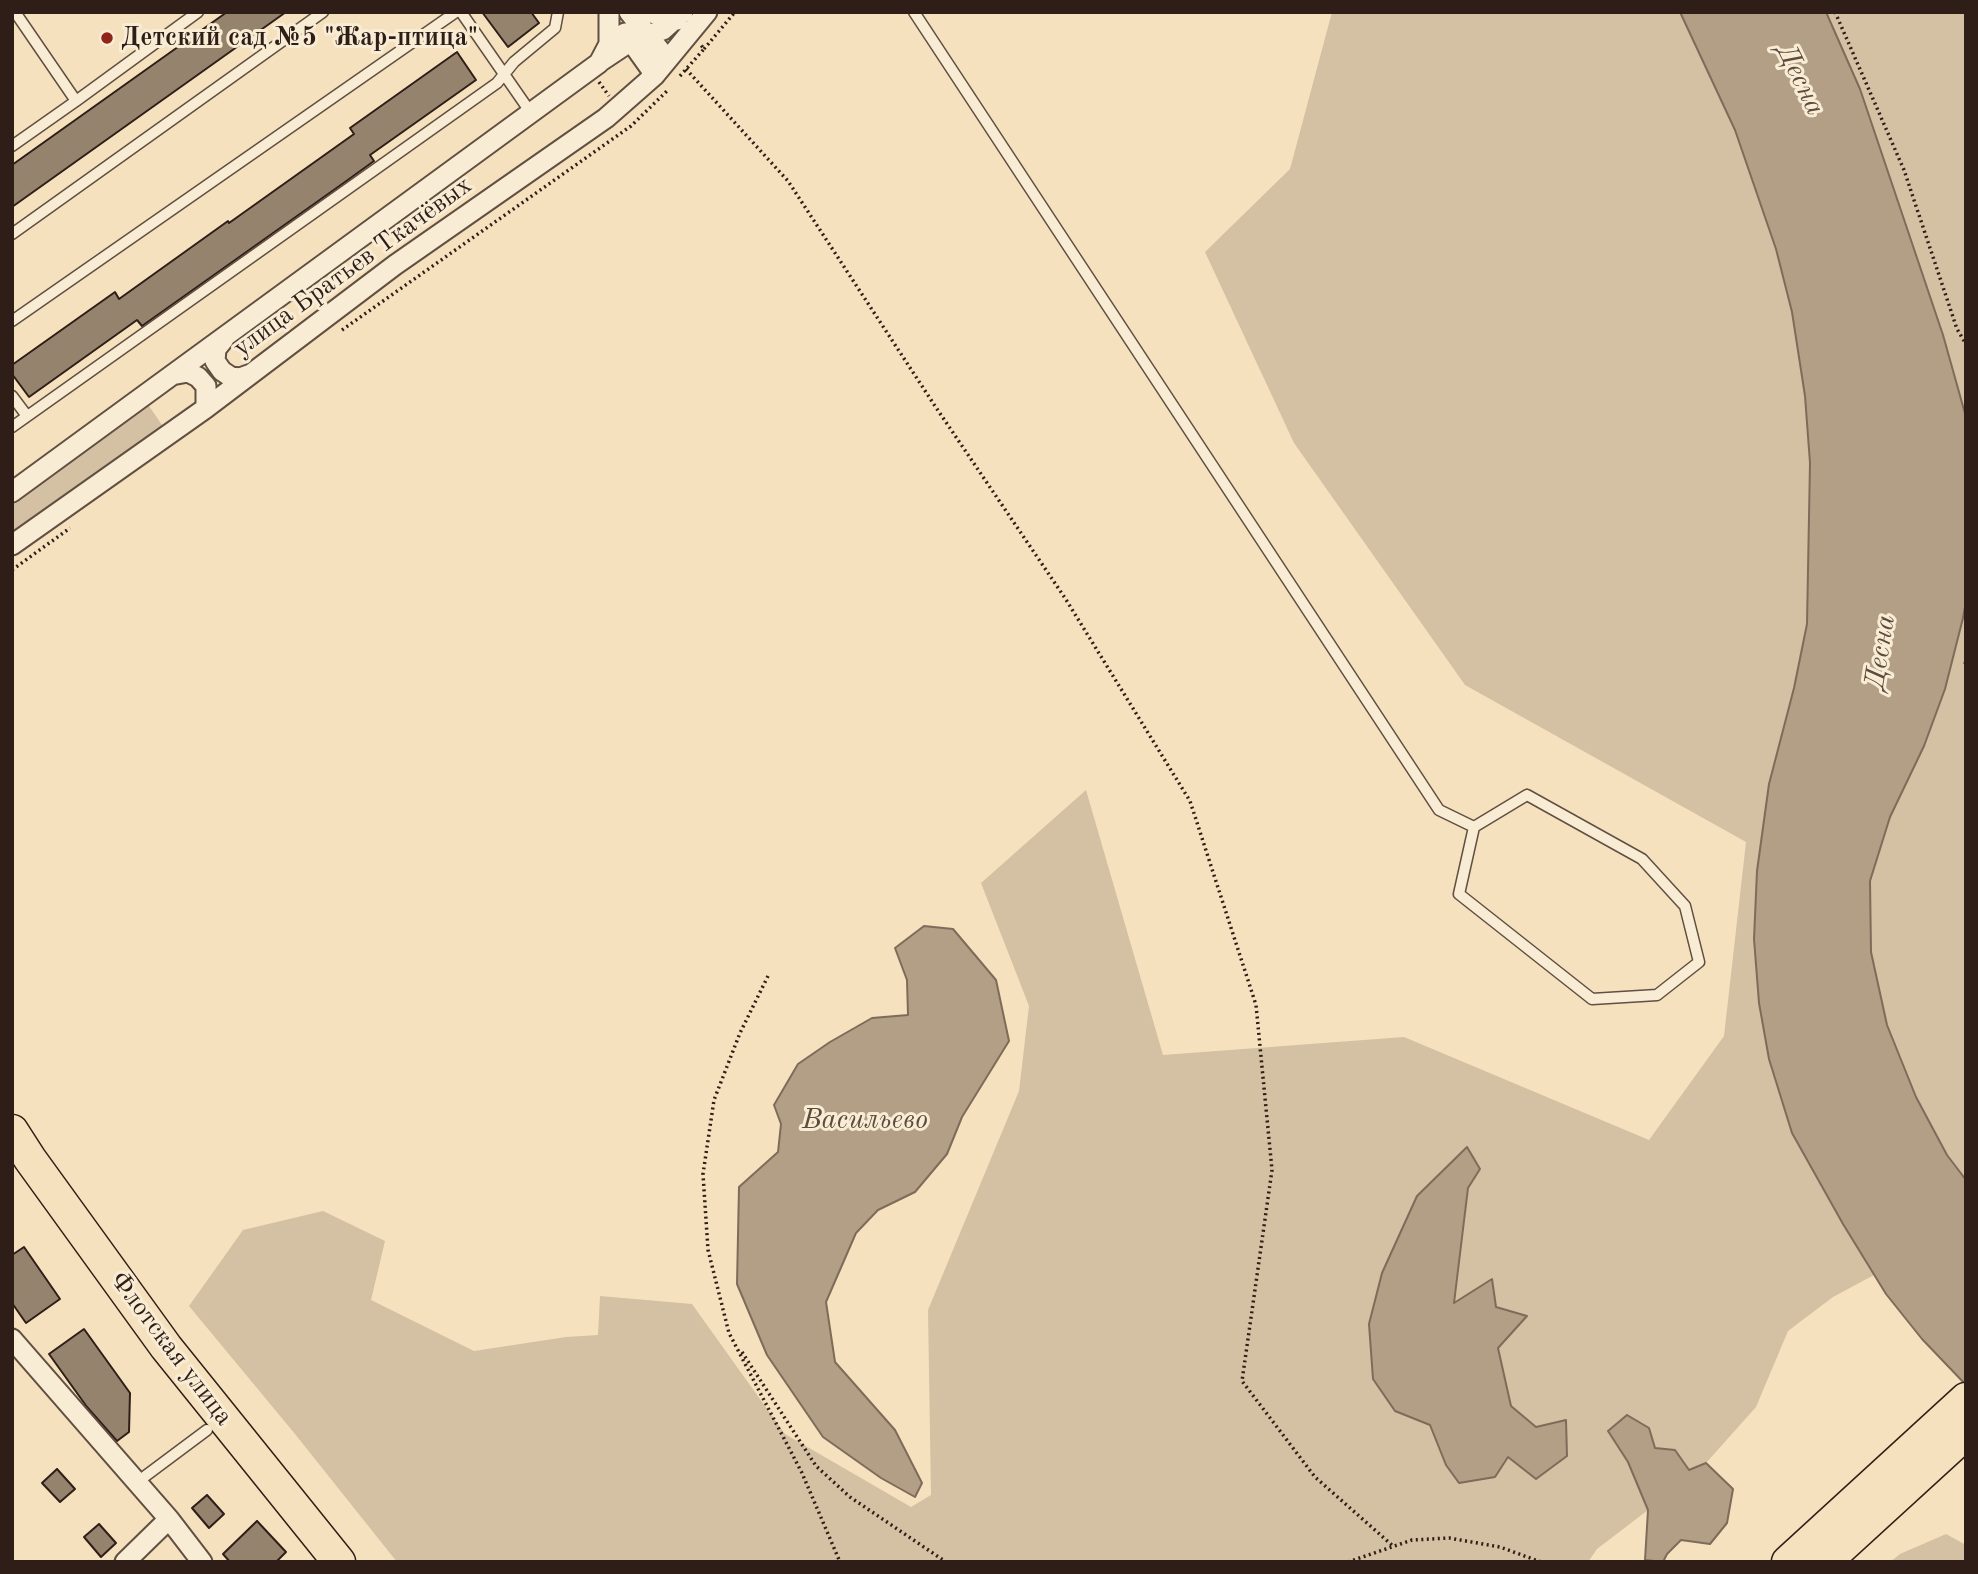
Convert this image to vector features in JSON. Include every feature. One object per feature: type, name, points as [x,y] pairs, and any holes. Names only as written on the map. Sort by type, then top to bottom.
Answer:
[{"type":"main road","name":"Флотская улица","points":[[12,1131],[166,1346],[339,1562]]},
{"type":"main road","name":"Флотская улица","points":[[12,1168],[154,1364],[313,1562]]},
{"type":"main road","points":[[1788,1562],[1966,1399]]},
{"type":"main road","points":[[1825,1562],[1966,1433]]},
{"type":"street","points":[[609,12],[639,38],[661,67]]},
{"type":"street","points":[[599,63],[609,44],[609,12]]},
{"type":"street","points":[[629,12],[639,38]]},
{"type":"street","points":[[648,12],[680,16]]},
{"type":"street","name":"улица Братьев Ткачёвых","points":[[12,545],[206,408],[395,265],[606,118],[661,67],[706,12]]},
{"type":"street","points":[[12,492],[599,63],[639,38],[663,30],[680,16]]},
{"type":"street","points":[[225,338],[216,349],[215,361],[222,371],[231,377],[240,378],[251,374]]},
{"type":"street","points":[[177,374],[188,372],[198,377],[206,386],[206,408]]},
{"type":"street","points":[[12,1339],[169,1519],[202,1562]]},
{"type":"street","points":[[125,1562],[169,1519]]},
{"type":"lane","points":[[15,12],[76,101]]},
{"type":"lane","points":[[12,146],[198,12]]},
{"type":"lane","points":[[12,233],[323,12]]},
{"type":"lane","points":[[12,321],[459,12],[531,113]]},
{"type":"lane","points":[[12,427],[486,91],[514,62],[555,28],[558,12]]},
{"type":"lane","points":[[914,12],[1439,810],[1474,827]]},
{"type":"lane","points":[[12,396],[27,416]]},
{"type":"lane","points":[[1527,795],[1642,859],[1685,906],[1699,962],[1657,995],[1592,999],[1459,894],[1474,827],[1527,795]]},
{"type":"lane","points":[[136,1483],[207,1430]]},
{"type":"path","points":[[704,49],[734,12]]},
{"type":"path","points":[[1835,12],[1904,170],[1957,329],[1966,344]]},
{"type":"path","points":[[686,69],[788,181],[934,406],[1065,598],[1190,801],[1256,1005],[1272,1170],[1242,1381],[1315,1477],[1394,1546]]},
{"type":"path","points":[[338,332],[631,126]]},
{"type":"path","points":[[12,570],[77,523]]},
{"type":"path","points":[[768,976],[740,1032],[714,1100],[703,1174],[708,1250],[729,1333],[802,1473],[840,1562]]},
{"type":"path","points":[[729,1333],[816,1466],[850,1497],[946,1562]]},
{"type":"path","points":[[1348,1562],[1412,1540],[1449,1538],[1500,1547],[1541,1562]]},
{"type":"shaded area","points":[[1332,12],[1680,12],[1735,130],[1776,249],[1792,312],[1805,396],[1810,463],[1807,624],[1794,688],[1769,784],[1757,871],[1754,939],[1759,1003],[1769,1059],[1792,1133],[1874,1275],[1833,1297],[1788,1331],[1756,1407],[1706,1463],[1689,1470],[1675,1450],[1655,1448],[1608,1432],[1628,1462],[1648,1510],[1597,1549],[1588,1562],[397,1562],[189,1306],[243,1230],[323,1211],[385,1241],[371,1300],[474,1351],[566,1337],[598,1335],[600,1296],[692,1304],[785,1434],[911,1507],[931,1495],[928,1310],[1019,1091],[1029,1006],[981,883],[1086,790],[1163,1055],[1404,1037],[1649,1140],[1724,1036],[1746,842],[1465,685],[1294,443],[1205,252],[1290,169]],"holes":[[[1467,1147],[1479,1169],[1468,1188],[1454,1304],[1492,1280],[1496,1308],[1526,1317],[1498,1347],[1511,1406],[1536,1427],[1508,1457],[1446,1465],[1430,1425]]]},
{"type":"shaded area","points":[[1826,12],[1966,12],[1966,417],[1943,335],[1860,89]]},
{"type":"shaded area","points":[[147,403],[164,428],[12,535],[12,498]]},
{"type":"shaded area","points":[[1966,601],[1966,1180],[1947,1155],[1916,1097],[1887,1025],[1871,952],[1870,881],[1890,817],[1924,746],[1945,689]]},
{"type":"shaded area","points":[[1946,1534],[1966,1545],[1966,1562],[1890,1562],[1900,1554]]},
{"type":"water","name":"Десна","points":[[1680,12],[1826,12],[1860,89],[1943,335],[1966,417],[1966,601],[1963,618],[1945,689],[1924,746],[1890,817],[1870,881],[1871,952],[1887,1025],[1916,1097],[1947,1155],[1966,1180],[1966,1385],[1922,1339],[1886,1294],[1843,1224],[1792,1133],[1769,1059],[1759,1003],[1754,939],[1757,871],[1769,784],[1794,688],[1807,624],[1810,463],[1805,396],[1792,312],[1776,249],[1735,130]]},
{"type":"water","name":"Васильево","points":[[924,926],[953,929],[996,980],[1009,1041],[962,1117],[947,1154],[915,1192],[878,1210],[856,1233],[826,1302],[835,1362],[895,1430],[922,1483],[915,1497],[881,1478],[823,1437],[767,1355],[737,1284],[739,1187],[778,1152],[781,1124],[774,1105],[798,1064],[830,1042],[872,1018],[908,1015],[907,980],[895,948]]},
{"type":"water","points":[[1467,1147],[1480,1169],[1468,1188],[1454,1303],[1492,1279],[1496,1307],[1527,1316],[1498,1348],[1511,1406],[1536,1427],[1566,1420],[1567,1456],[1536,1479],[1508,1457],[1495,1477],[1459,1483],[1446,1465],[1430,1425],[1395,1411],[1373,1379],[1369,1324],[1382,1273],[1417,1196]]},
{"type":"water","points":[[1627,1415],[1649,1428],[1655,1448],[1675,1450],[1689,1470],[1706,1463],[1733,1489],[1727,1523],[1710,1544],[1681,1540],[1663,1562],[1645,1560],[1648,1510],[1628,1462],[1608,1431]]},
{"type":"building","points":[[227,12],[286,12],[12,207],[12,165]]},
{"type":"building","points":[[482,12],[531,12],[539,23],[508,47]]},
{"type":"building","points":[[457,52],[476,80],[370,155],[374,161],[142,326],[137,320],[29,397],[12,374],[12,365],[115,292],[119,299],[228,221],[229,223],[354,134],[350,128]]},
{"type":"building","points":[[24,1247],[60,1299],[26,1323],[12,1303],[12,1255]]},
{"type":"building","points":[[84,1329],[130,1393],[129,1432],[117,1441],[87,1407],[49,1354]]},
{"type":"building","points":[[57,1469],[75,1489],[60,1502],[42,1483]]},
{"type":"building","points":[[207,1495],[224,1514],[209,1528],[192,1508]]},
{"type":"building","points":[[257,1521],[286,1552],[276,1562],[230,1562],[223,1554]]},
{"type":"building","points":[[99,1524],[116,1543],[101,1557],[84,1537]]},
{"type":"place","name":"Детский сад №5 \"Жар-птица\"","points":[[107,38]]}]
